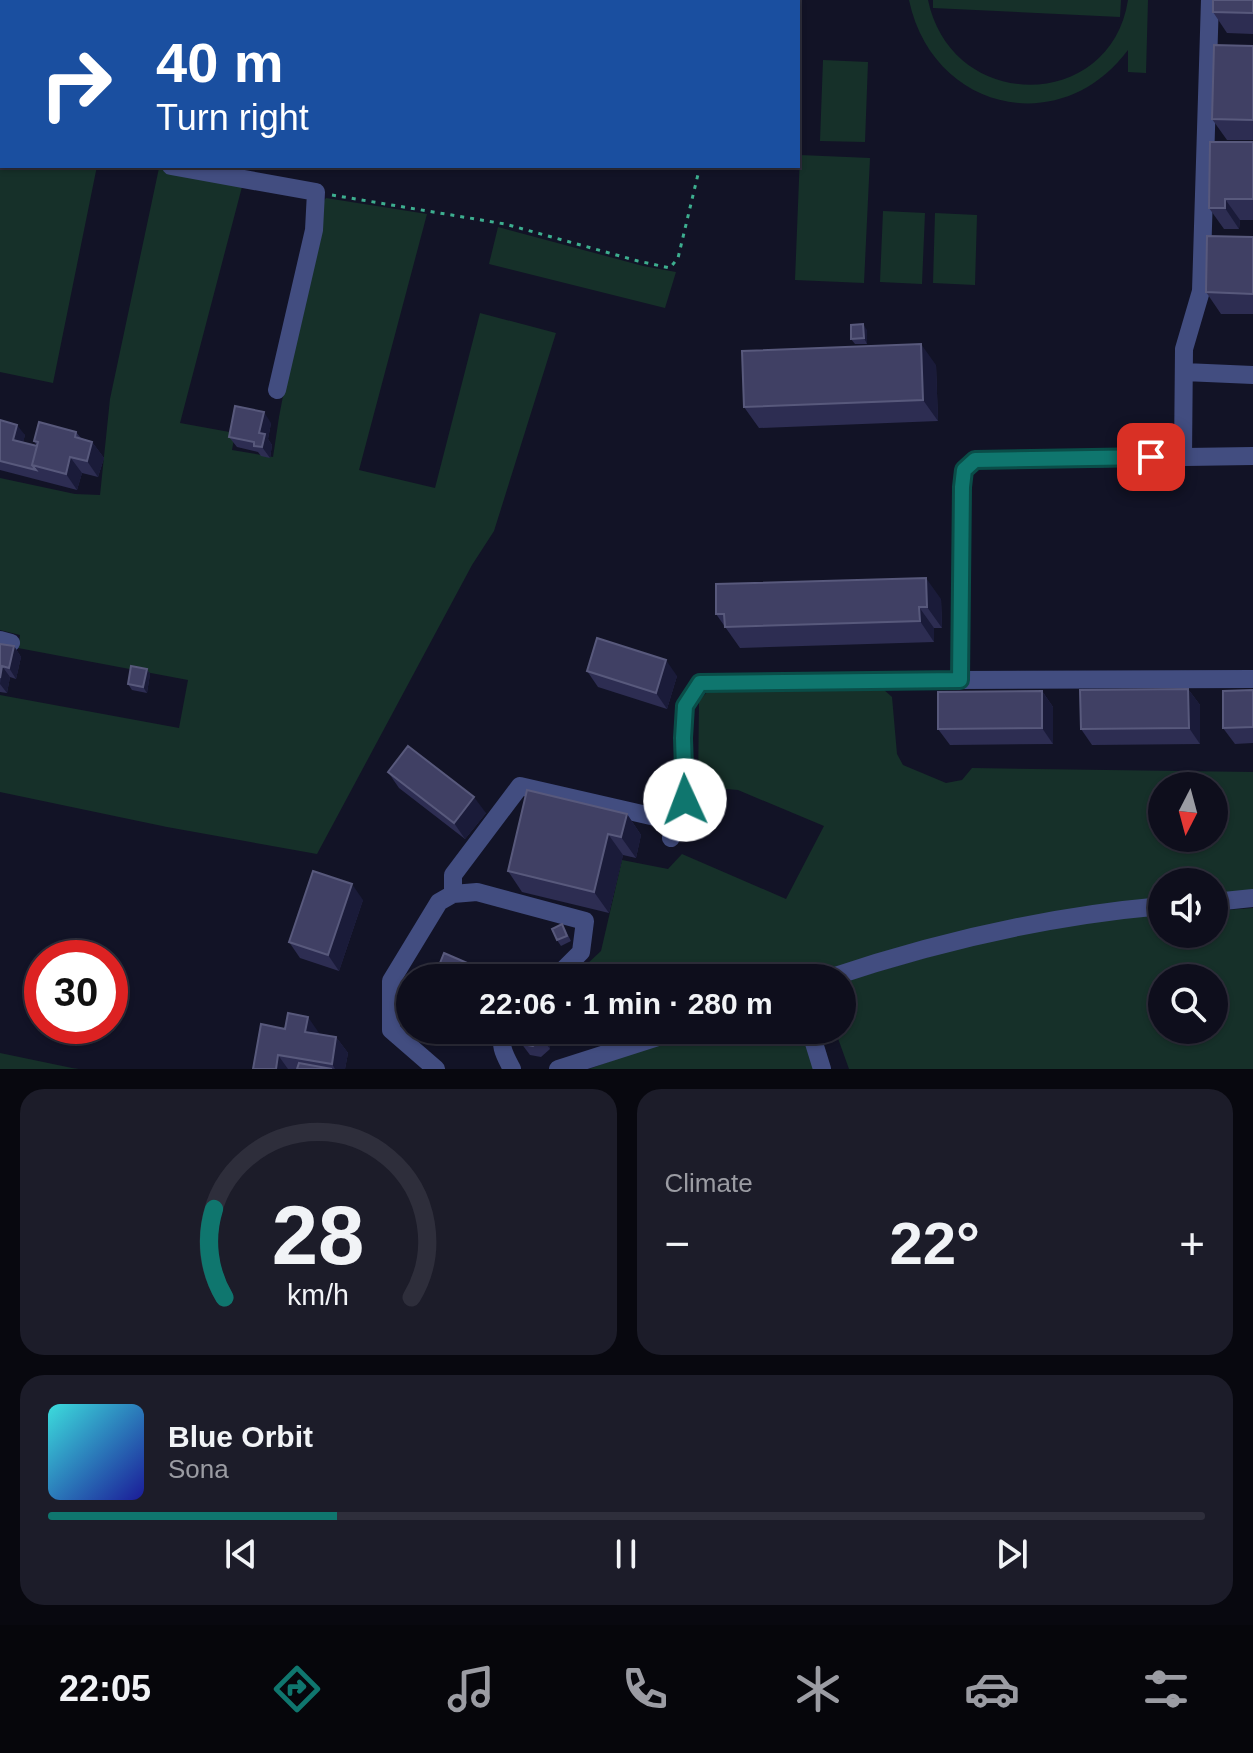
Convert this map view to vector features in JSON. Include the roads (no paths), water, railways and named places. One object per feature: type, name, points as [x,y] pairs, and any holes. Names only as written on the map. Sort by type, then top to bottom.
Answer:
[{"type":"street","points":[[1183,456],[1184,349],[1201,291],[1210,0]]},
{"type":"street","points":[[182,168],[316,192],[314,230],[277,390]]},
{"type":"street","points":[[1184,372],[1253,375]]},
{"type":"street","points":[[960,680],[962,487],[964,470],[975,460],[1253,456]]},
{"type":"street","points":[[453,894],[453,875],[520,786],[674,830],[685,800],[685,706],[700,683],[1253,679]]},
{"type":"street","points":[[436,1069],[391,1030],[391,981],[439,902],[453,894],[477,892],[585,921],[581,952],[569,964]]},
{"type":"street","points":[[1228,901],[1253,898]]},
{"type":"street","points":[[856,969],[935,946],[1050,921],[1148,908]]},
{"type":"street","points":[[502,1044],[512,1069]]},
{"type":"street","points":[[558,1069],[636,1044]]},
{"type":"street","points":[[814,1044],[822,1069]]}]
